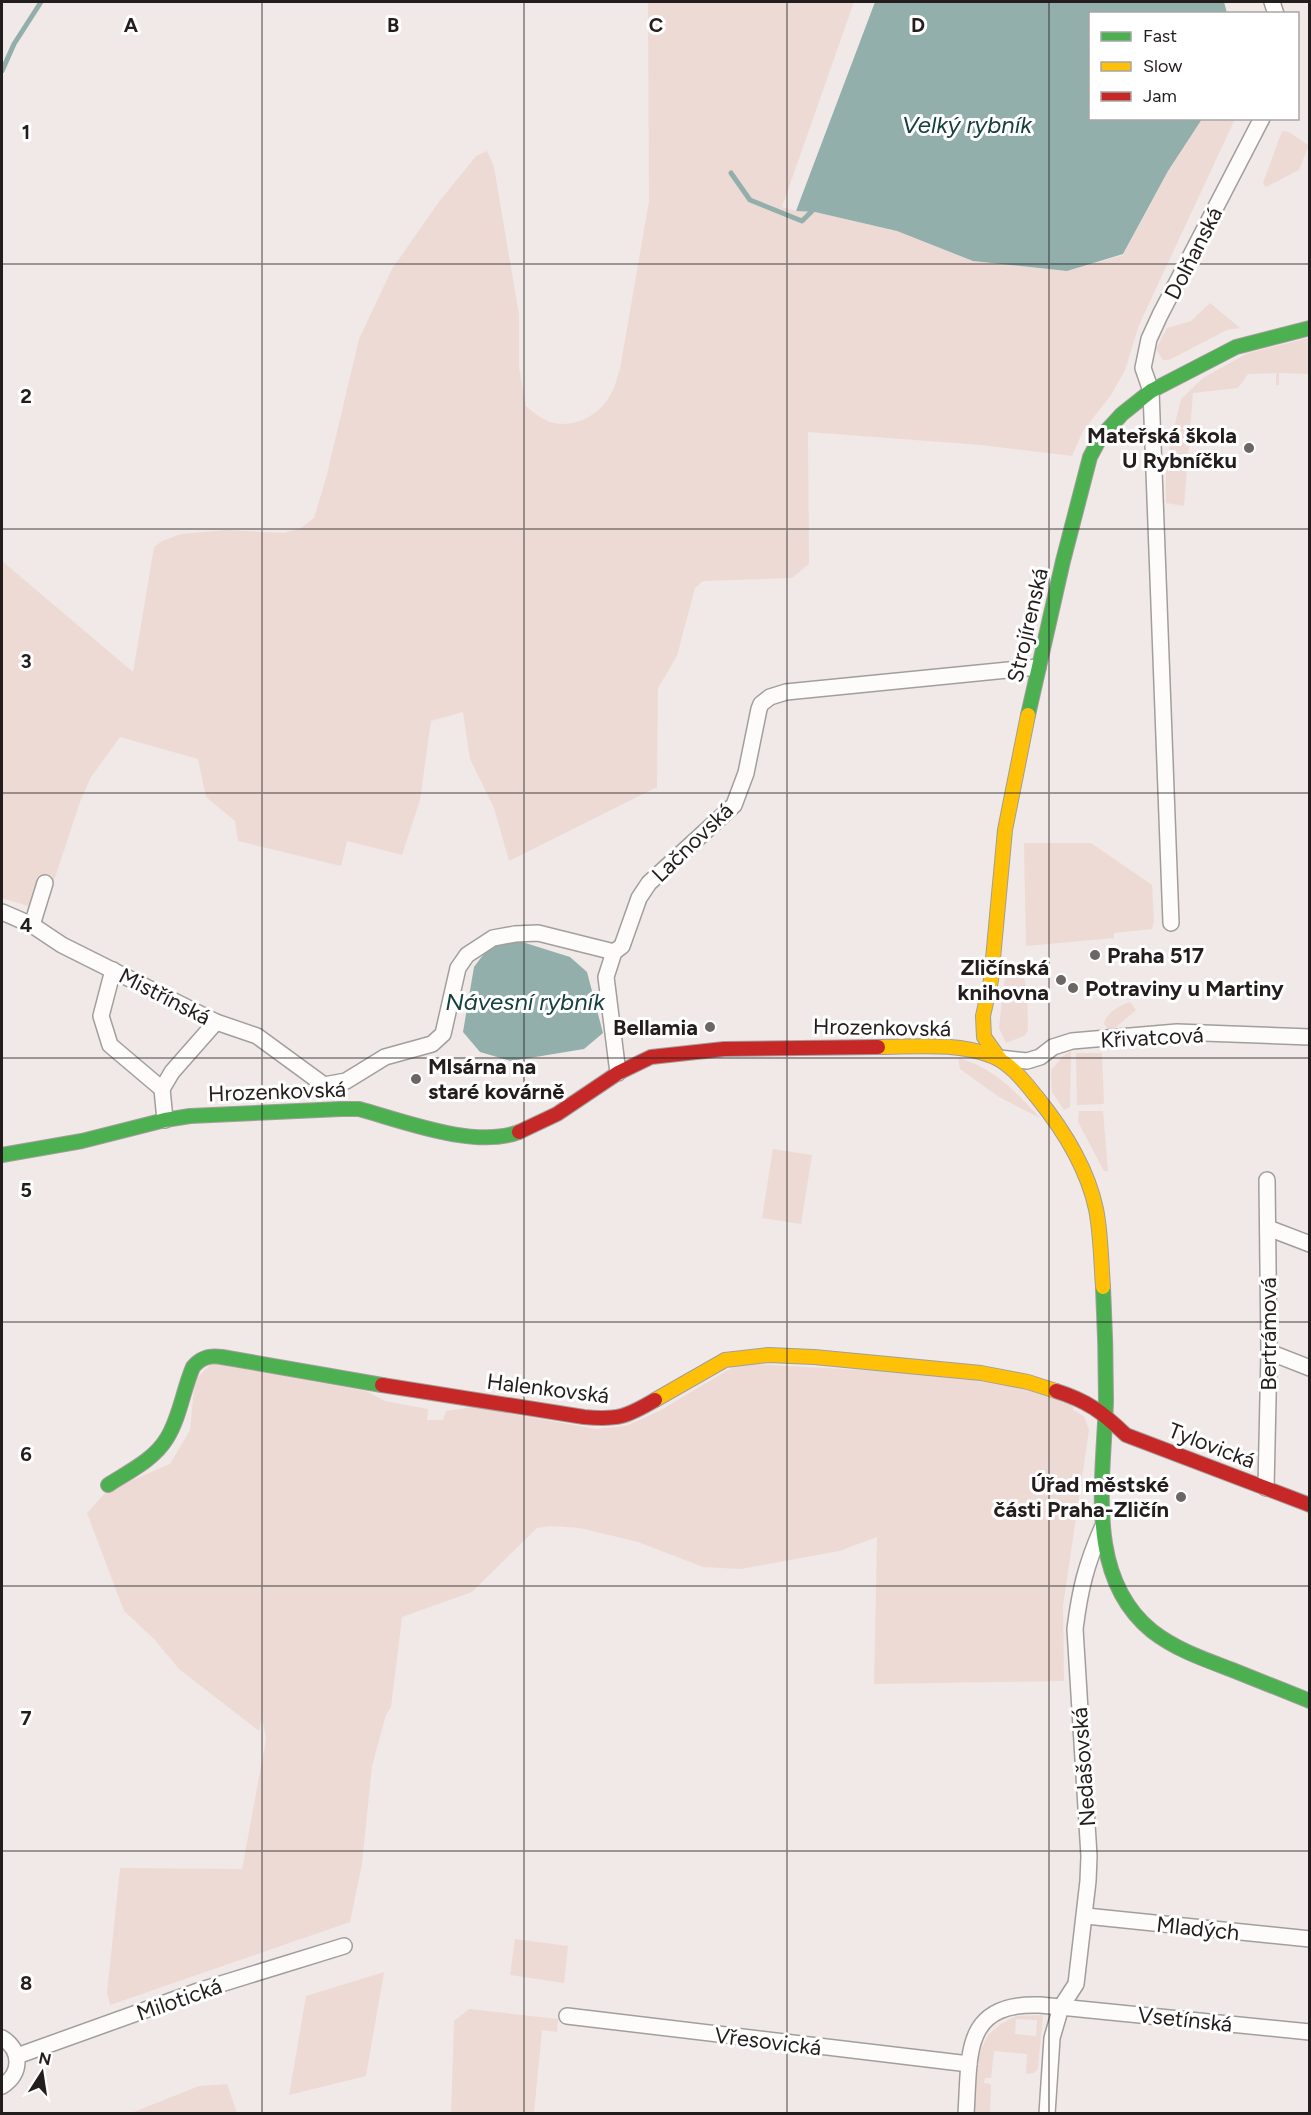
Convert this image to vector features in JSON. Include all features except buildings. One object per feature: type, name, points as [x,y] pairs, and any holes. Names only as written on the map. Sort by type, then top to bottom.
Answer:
[{"type":"street","name":"Dolňanská","points":[[1171,922],[1151,391],[1143,368],[1149,339],[1261,120]]},
{"type":"street","name":"Strojírenská","points":[[999,1058],[984,1036],[983,1016],[991,980],[1005,830],[1038,667],[1090,457],[1100,438],[1122,414],[1151,391],[1236,347],[1310,328]]},
{"type":"street","name":"Lačnovská","points":[[618,1073],[606,977],[614,952],[622,946],[639,898],[649,883],[734,806],[746,772],[761,704],[770,697],[786,692],[1038,667]]},
{"type":"street","points":[[32,925],[45,882]]},
{"type":"street","name":"Mistřínská","points":[[2,912],[32,925],[62,945],[216,1022],[257,1036],[324,1085]]},
{"type":"street","points":[[324,1110],[324,1085],[346,1082],[385,1056],[432,1044],[443,1034],[458,968],[467,956],[493,938],[538,933],[614,952]]},
{"type":"street","points":[[113,970],[101,1016],[110,1045],[162,1089]]},
{"type":"street","points":[[165,1120],[162,1089],[172,1072],[216,1022]]},
{"type":"street","name":"Křivatcová","points":[[999,1058],[1027,1061],[1040,1057],[1053,1047],[1072,1041],[1177,1032],[1310,1037]]},
{"type":"street","name":"Hrozenkovská","points":[[2,1155],[82,1141],[190,1116],[324,1110],[359,1109],[465,1137],[481,1140],[497,1139],[529,1131],[618,1073],[643,1060],[671,1054],[755,1047],[923,1047],[961,1049],[999,1058]]},
{"type":"street","points":[[999,1058],[1036,1093],[1051,1114],[1089,1184],[1095,1205],[1102,1278],[1105,1415],[1102,1475],[1103,1527],[1107,1559],[1117,1586],[1133,1613],[1154,1633],[1183,1650],[1310,1701]]},
{"type":"street","name":"Bertrámová","points":[[1266,1488],[1269,1352],[1268,1180]]},
{"type":"street","points":[[1268,1228],[1310,1244]]},
{"type":"street","points":[[1269,1352],[1310,1368]]},
{"type":"street","name":"Halenkovská","points":[[108,1485],[152,1456],[163,1444],[196,1363],[199,1359],[214,1355],[439,1395],[609,1419],[633,1413],[714,1365],[732,1358],[768,1355],[814,1357],[981,1373],[1028,1382],[1080,1399],[1105,1415]]},
{"type":"street","name":"Tylovická","points":[[1105,1415],[1126,1435],[1310,1505]]},
{"type":"street","name":"Nedašovská","points":[[1047,2114],[1052,2038],[1061,2007],[1076,1984],[1086,1916],[1089,1856],[1075,1629],[1079,1596],[1087,1563],[1103,1527]]},
{"type":"street","name":"Mladých","points":[[1086,1916],[1310,1939]]},
{"type":"street","name":"Milotická","points":[[17,2056],[198,1991],[344,1946]]},
{"type":"street","points":[[966,2114],[973,2039],[981,2025],[992,2014],[1013,2006],[1061,2007]]},
{"type":"street","name":"Vsetínská","points":[[1061,2007],[1310,2032]]},
{"type":"street","name":"Vřesovická","points":[[567,2016],[969,2064]]},
{"type":"street","points":[[2,2038],[9,2043],[17,2056],[18,2063],[13,2077],[2,2086]]},
{"type":"shaded area","points":[[648,2],[854,2],[782,207],[796,211],[815,212],[897,231],[973,261],[1067,271],[1123,255],[1168,171],[1201,120],[1235,120],[1139,325],[1125,370],[1111,395],[1083,431],[1072,456],[981,445],[808,432],[809,564],[792,578],[703,581],[695,588],[677,656],[658,688],[657,787],[509,861],[494,808],[470,759],[463,712],[431,721],[420,800],[402,855],[347,841],[341,866],[238,841],[235,821],[206,797],[198,759],[120,737],[91,777],[80,802],[44,911],[2,898],[2,561],[133,672],[154,547],[162,541],[181,534],[227,530],[284,533],[301,528],[314,518],[326,478],[359,339],[392,269],[438,203],[476,156],[487,151],[494,167],[519,315],[519,367],[526,406],[554,423],[572,423],[588,417],[608,400],[613,389],[620,369],[649,201]]},
{"type":"shaded area","points":[[1282,131],[1289,132],[1308,147],[1299,170],[1266,187],[1263,184],[1264,180]]},
{"type":"shaded area","points":[[1210,303],[1240,328],[1227,330],[1169,360],[1163,360],[1156,349],[1167,328],[1191,321]]},
{"type":"shaded area","points":[[1309,338],[1309,374],[1279,373],[1279,385],[1276,385],[1276,373],[1248,374],[1238,388],[1193,393],[1184,506],[1166,503],[1166,460],[1181,399],[1203,378],[1248,353]]},
{"type":"shaded area","points":[[1024,843],[1091,843],[1152,885],[1154,922],[1152,929],[1114,933],[1114,938],[1026,946]]},
{"type":"shaded area","points":[[1011,970],[1023,971],[1027,994],[1028,1031],[1024,1036],[1006,1043],[999,1028],[1005,975]]},
{"type":"shaded area","points":[[1130,1002],[1136,1010],[1114,1029],[1109,1030],[1104,1024],[1110,1013]]},
{"type":"shaded area","points":[[1071,1051],[1070,1107],[1064,1110],[1052,1092],[1051,1070],[1063,1056]]},
{"type":"shaded area","points":[[1076,1053],[1102,1053],[1104,1104],[1077,1105]]},
{"type":"shaded area","points":[[958,1058],[993,1074],[1013,1090],[1040,1118],[999,1097],[960,1069]]},
{"type":"shaded area","points":[[1079,1111],[1103,1111],[1108,1171],[1104,1171],[1078,1122]]},
{"type":"shaded area","points":[[773,1149],[812,1155],[801,1224],[762,1218]]},
{"type":"shaded area","points":[[212,1363],[366,1391],[385,1401],[428,1409],[427,1420],[443,1420],[446,1411],[473,1407],[596,1429],[626,1426],[659,1411],[733,1367],[753,1364],[880,1371],[1012,1384],[1074,1405],[1073,1410],[1084,1416],[1089,1430],[1063,1606],[1064,1681],[874,1684],[877,1537],[839,1551],[741,1569],[703,1567],[638,1542],[580,1528],[551,1526],[537,1528],[472,1592],[402,1617],[391,1707],[386,1715],[372,1766],[362,1864],[350,1922],[110,2005],[107,1993],[120,1868],[242,1869],[266,1739],[262,1717],[259,1731],[179,1669],[154,1639],[124,1611],[87,1513],[107,1491],[170,1464],[190,1430],[195,1380]]},
{"type":"shaded area","points":[[515,1939],[568,1946],[564,1983],[510,1975]]},
{"type":"shaded area","points":[[384,1972],[366,2076],[289,2095],[306,1996]]},
{"type":"shaded area","points":[[469,2009],[558,2019],[557,2032],[542,2030],[534,2113],[451,2113],[454,2021]]},
{"type":"shaded area","points":[[1016,2016],[1043,2016],[1038,2069],[1034,2073],[1026,2074],[1027,2054],[994,2051],[991,2078],[985,2078],[984,2083],[991,2084],[990,2113],[974,2113],[978,2056],[988,2035],[1001,2024]],"holes":[[[1016,2019],[1037,2020],[1036,2036],[1015,2034]]]},
{"type":"shaded area","points":[[227,2084],[237,2113],[131,2113],[199,2086]]},
{"type":"water","name":"Velký rybník","points":[[875,2],[1224,2],[1227,12],[1089,12],[1089,120],[1201,120],[1168,171],[1123,254],[1067,271],[973,261],[897,231],[815,212],[796,211]]},
{"type":"water","name":"Návesní rybník","points":[[519,941],[570,957],[587,972],[603,1033],[584,1049],[511,1061],[480,1052],[463,1032],[474,967],[489,947]]},
{"type":"waterway","points":[[2,71],[14,44],[41,2]]},
{"type":"waterway","points":[[731,173],[750,200],[802,221],[815,208]]},
{"type":"traffic: fast","points":[[1028,715],[1063,561],[1090,457],[1100,438],[1122,414],[1151,391],[1236,347],[1310,328]]},
{"type":"traffic: fast","points":[[2,1155],[82,1141],[190,1116],[341,1109],[359,1109],[417,1126],[461,1135],[482,1137],[519,1132]]},
{"type":"traffic: fast","points":[[1103,1287],[1106,1400],[1103,1524],[1107,1554],[1116,1583],[1130,1608],[1152,1631],[1170,1643],[1310,1701]]},
{"type":"traffic: fast","points":[[108,1485],[140,1465],[162,1446],[175,1421],[193,1367],[206,1358],[222,1357],[382,1385]]},
{"type":"traffic: slow","points":[[999,1058],[984,1037],[983,1016],[991,980],[1005,830],[1028,715]]},
{"type":"traffic: slow","points":[[878,1047],[935,1046],[979,1052],[999,1059],[1022,1079],[1064,1135],[1087,1178],[1098,1218],[1103,1287]]},
{"type":"traffic: slow","points":[[655,1400],[725,1360],[768,1355],[814,1357],[981,1373],[1028,1382],[1056,1391]]},
{"type":"traffic: jam","points":[[519,1132],[557,1114],[618,1073],[651,1057],[724,1049],[878,1047]]},
{"type":"traffic: jam","points":[[382,1385],[596,1418],[621,1416],[655,1400]]},
{"type":"traffic: jam","points":[[1056,1391],[1094,1408],[1126,1435],[1310,1505]]},
{"type":"place","name":"Mateřská škola U Rybníčku","points":[[1249,448]]},
{"type":"place","name":"Praha 517","points":[[1095,955]]},
{"type":"place","name":"Zličínská knihovna","points":[[1061,980]]},
{"type":"place","name":"Potraviny u Martiny","points":[[1073,988]]},
{"type":"place","name":"Bellamia","points":[[710,1027]]},
{"type":"place","name":"Mlsárna na staré kovárně","points":[[416,1079]]},
{"type":"place","name":"Úřad městské části Praha-Zličín","points":[[1181,1497]]}]
